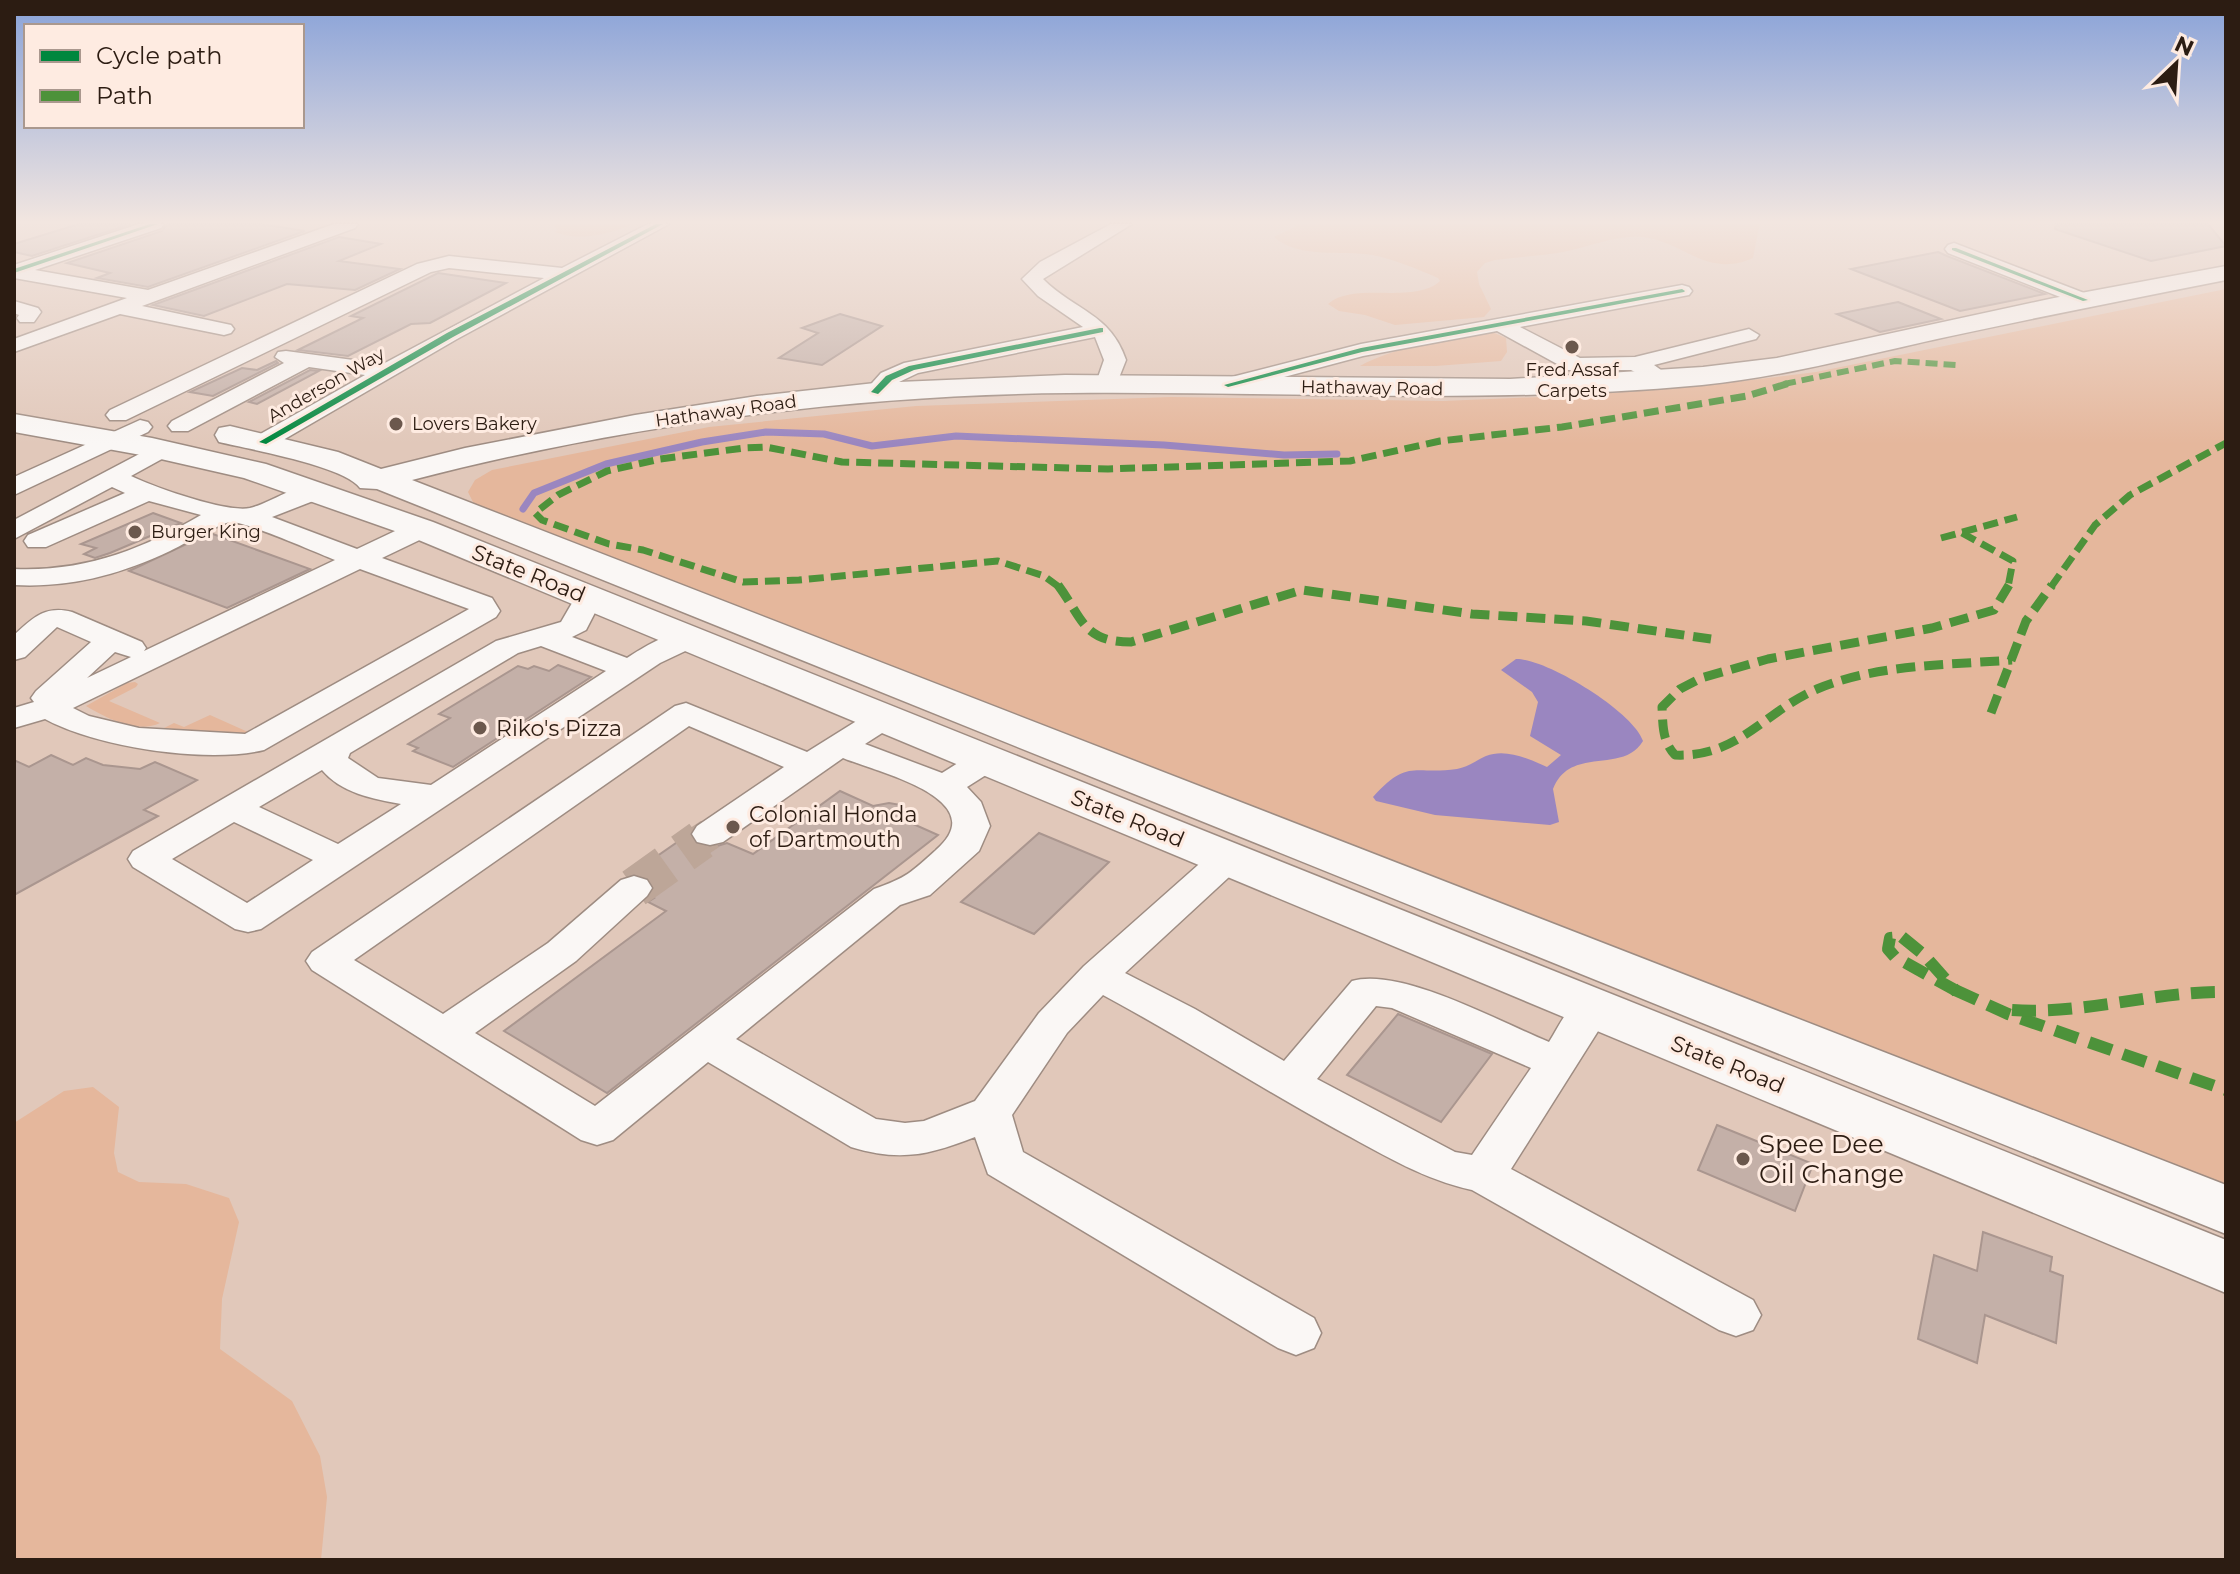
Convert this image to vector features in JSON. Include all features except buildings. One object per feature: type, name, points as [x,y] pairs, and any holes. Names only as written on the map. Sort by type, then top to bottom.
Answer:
[{"type":"main road","name":"Hathaway Road","points":[[322,492],[492,451],[635,424],[757,405],[875,392],[1107,383],[1510,388],[1664,380],[1777,366],[2098,297]]},
{"type":"main road","name":"State Road","points":[[14,397],[117,427]]},
{"type":"main road","name":"State Road","points":[[163,423],[258,472],[421,529],[985,761],[1244,842],[1592,1009],[2226,1267]]},
{"type":"main road","name":"State Road","points":[[19,427],[117,427],[163,423],[263,442],[327,459],[1244,842],[2226,1210]]},
{"type":"street","points":[[14,346],[148,297]]},
{"type":"street","points":[[14,531],[112,477],[163,423],[250,352],[363,297]]},
{"type":"street","name":"Anderson Way","points":[[263,442],[519,297]]},
{"type":"street","points":[[1053,297],[1100,330],[1109,342],[1115,360],[1107,383]]},
{"type":"street","points":[[1228,385],[1323,359],[1646,297]]},
{"type":"street","points":[[2078,297],[2085,300]]},
{"type":"street","points":[[119,308],[224,329]]},
{"type":"street","points":[[18,316],[66,327]]},
{"type":"street","points":[[1499,324],[1576,365],[1635,363],[1749,335]]},
{"type":"street","points":[[875,392],[889,378],[912,368],[1100,330]]},
{"type":"street","points":[[250,352],[386,371]]},
{"type":"street","points":[[14,487],[117,427],[163,423],[207,398],[306,360]]},
{"type":"street","points":[[1635,363],[1664,380]]},
{"type":"street","points":[[112,477],[148,492],[222,513],[252,516],[322,492]]},
{"type":"street","points":[[14,548],[24,547],[148,492]]},
{"type":"street","points":[[14,570],[60,573],[93,567],[198,520],[222,513]]},
{"type":"street","points":[[14,577],[64,580],[102,571],[207,523],[222,513]]},
{"type":"street","points":[[112,639],[47,698],[51,707],[62,715],[131,738],[228,745],[252,743],[486,611],[482,604],[266,525],[252,516]]},
{"type":"street","points":[[14,718],[51,707],[421,529]]},
{"type":"street","points":[[589,597],[576,624],[560,634],[507,647],[146,859],[248,920],[649,657],[688,639]]},
{"type":"street","points":[[14,651],[44,622],[62,618],[153,658]]},
{"type":"street","points":[[544,637],[630,670]]},
{"type":"street","points":[[686,713],[824,755],[945,786],[964,802],[972,826],[966,843],[917,887],[887,897],[597,1128],[326,961],[686,713]]},
{"type":"street","points":[[710,834],[882,719]]},
{"type":"street","points":[[335,748],[331,759],[338,770],[357,780],[402,795],[444,794]]},
{"type":"street","points":[[945,786],[985,761]]},
{"type":"street","points":[[233,808],[342,860]]},
{"type":"street","points":[[706,1041],[867,1135],[905,1140],[928,1137],[990,1113],[1053,1023],[1098,976],[1244,842]]},
{"type":"street","points":[[444,1034],[562,952],[634,888]]},
{"type":"street","points":[[1098,976],[1181,1019],[1289,1084],[1445,1167],[1483,1175],[1736,1315]]},
{"type":"street","points":[[1289,1084],[1366,991],[1399,995],[1556,1062]]},
{"type":"street","points":[[1483,1175],[1592,1009]]},
{"type":"street","points":[[990,1113],[1004,1162],[1296,1333]]},
{"type":"shaded area","points":[[1338,297],[1485,297],[1491,309],[1484,317],[1395,325],[1365,315],[1339,311],[1328,304]]},
{"type":"shaded area","points":[[2184,297],[2226,297],[2226,1188],[482,508],[473,502],[468,492],[475,480],[492,470],[709,427],[916,406],[1171,397],[1443,401],[1588,395],[1816,372]]},
{"type":"shaded area","points":[[1492,332],[1506,338],[1507,352],[1501,361],[1436,366],[1360,366],[1424,343]]},
{"type":"shaded area","points":[[1516,659],[1547,667],[1587,689],[1624,716],[1643,741],[1623,757],[1584,763],[1561,776],[1553,789],[1559,822],[1550,825],[1435,815],[1376,801],[1373,797],[1403,773],[1457,769],[1501,753],[1547,767],[1561,755],[1530,736],[1538,702],[1532,692],[1501,670]]},
{"type":"shaded area","points":[[127,683],[138,684],[136,687],[109,701],[160,723],[132,726],[112,720],[86,706]]},
{"type":"shaded area","points":[[210,715],[248,732],[235,737],[162,729],[174,723],[184,727]]},
{"type":"shaded area","points":[[93,1087],[119,1107],[114,1153],[118,1172],[139,1182],[186,1184],[229,1198],[239,1222],[222,1299],[220,1349],[292,1401],[320,1456],[327,1497],[321,1560],[14,1560],[14,1123],[64,1091]]},
{"type":"waterway","points":[[523,509],[534,493],[606,464],[702,442],[766,432],[824,434],[872,446],[956,436],[1164,445],[1284,455],[1337,454]]},
{"type":"tunnel","points":[[701,840],[710,834]]},
{"type":"tunnel","points":[[634,888],[701,840]]},
{"type":"marked path","points":[[1711,639],[1586,621],[1472,614],[1302,590],[1131,642],[1108,642],[1092,634],[1058,585],[1044,576],[998,561],[799,580],[743,582],[643,550],[609,544],[542,520],[535,513],[558,495],[607,471],[660,459],[744,448],[766,447],[842,462],[1108,469],[1350,461],[1440,441],[1562,427],[1747,396],[1781,385],[1895,361],[1956,365]]},
{"type":"marked path","points":[[1991,713],[2026,621],[2095,525],[2130,495],[2226,443]]},
{"type":"marked path","points":[[1941,538],[2017,517]]},
{"type":"marked path","points":[[1962,533],[2013,561],[2008,587],[1994,610],[1932,628],[1768,659],[1701,678],[1680,689],[1662,707],[1667,746],[1675,755],[1695,756],[1714,752],[1732,744],[1800,698],[1839,681],[1887,671],[2012,660]]},
{"type":"marked path","points":[[1957,992],[1950,985],[1924,955],[1910,942],[1902,937],[1890,938],[1888,949],[1895,957],[1925,976],[2008,1014],[2226,1090]]},
{"type":"marked path","points":[[2012,1010],[2066,1011],[2172,994],[2226,992]]},
{"type":"cycle path","points":[[263,442],[521,297]]},
{"type":"cycle path","points":[[1228,385],[1361,350],[1647,297]]},
{"type":"cycle path","points":[[2078,297],[2085,300]]},
{"type":"cycle path","points":[[875,392],[889,378],[912,368],[1100,330]]},
{"type":"place","name":"Fred Assaf Carpets","points":[[1572,347]]},
{"type":"place","name":"Lovers Bakery","points":[[396,424]]},
{"type":"place","name":"Burger King","points":[[135,532]]},
{"type":"place","name":"Riko's Pizza","points":[[480,728]]},
{"type":"place","name":"Colonial Honda of Dartmouth","points":[[733,827]]},
{"type":"place","name":"Spee Dee Oil Change","points":[[1743,1159]]}]
